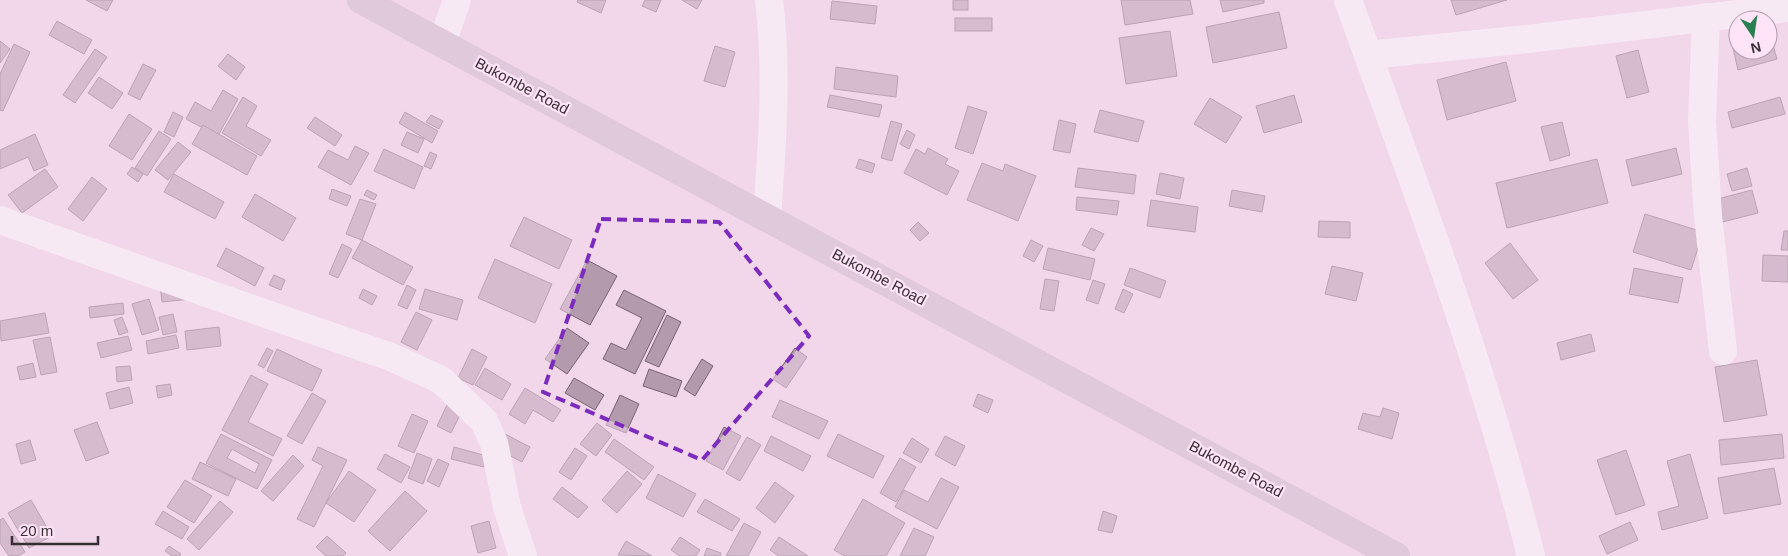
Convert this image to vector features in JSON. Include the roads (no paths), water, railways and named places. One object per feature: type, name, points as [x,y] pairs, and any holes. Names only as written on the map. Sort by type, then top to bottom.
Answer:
[{"type":"main road","name":"Bukombe Road","points":[[361,0],[1396,556]]},
{"type":"street","points":[[442,43],[457,0]]},
{"type":"street","points":[[767,218],[774,114],[772,22],[769,0]]},
{"type":"street","points":[[1348,0],[1461,320],[1517,497],[1532,556]]},
{"type":"street","points":[[1368,55],[1788,8]]},
{"type":"street","points":[[1706,17],[1702,122],[1708,216],[1723,351]]},
{"type":"street","points":[[0,220],[392,357],[441,380],[484,421],[494,443],[507,507],[523,556]]}]
